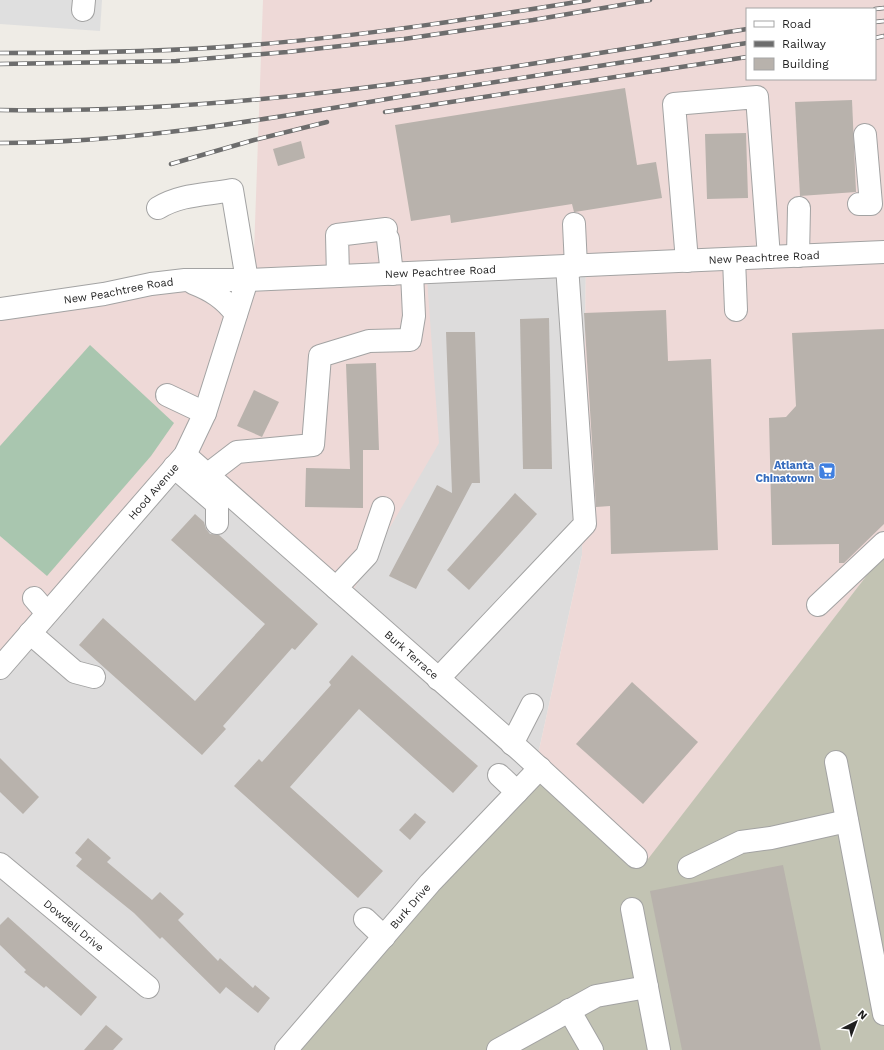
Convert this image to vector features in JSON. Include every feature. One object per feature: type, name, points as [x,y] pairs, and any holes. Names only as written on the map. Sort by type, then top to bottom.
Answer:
[{"type":"street","points":[[687,261],[674,104],[757,97],[769,257]]},
{"type":"street","points":[[859,204],[871,204],[865,135]]},
{"type":"street","points":[[208,194],[232,190],[247,280]]},
{"type":"street","points":[[798,256],[799,208]]},
{"type":"street","points":[[438,678],[585,524],[571,266],[574,224]]},
{"type":"street","points":[[208,475],[237,452],[313,445],[320,356],[368,342],[410,340],[414,316],[402,273],[387,234],[337,235],[338,276]]},
{"type":"street","name":"New Peachtree Road","points":[[0,309],[104,294],[151,284],[185,280],[247,280],[884,252]]},
{"type":"street","points":[[734,259],[736,310]]},
{"type":"street","points":[[185,280],[208,288],[222,297],[236,314]]},
{"type":"street","name":"Hood Avenue","points":[[0,668],[30,633],[41,606],[180,461],[205,413],[247,280]]},
{"type":"street","points":[[166,395],[205,413]]},
{"type":"street","points":[[180,461],[217,504],[217,523]]},
{"type":"street","name":"Burk Terrace","points":[[180,461],[208,475],[540,768],[636,857]]},
{"type":"street","points":[[336,588],[367,556],[383,508]]},
{"type":"street","points":[[818,605],[884,543]]},
{"type":"street","points":[[30,633],[75,672],[94,677]]},
{"type":"street","points":[[512,744],[532,705]]},
{"type":"street","points":[[836,762],[884,1014]]},
{"type":"street","name":"Burk Drive","points":[[286,1050],[430,884],[540,768]]},
{"type":"street","points":[[499,775],[517,792]]},
{"type":"street","points":[[689,867],[741,842],[771,838],[848,821]]},
{"type":"street","name":"Dowdell Drive","points":[[0,864],[148,988]]},
{"type":"street","points":[[632,909],[659,1050]]},
{"type":"street","points":[[365,919],[384,937]]},
{"type":"street","points":[[498,1050],[596,996],[647,987]]},
{"type":"street","points":[[569,1010],[592,1050]]},
{"type":"shaded area","points":[[0,0],[102,0],[100,31],[0,24]]},
{"type":"shaded area","points":[[263,0],[884,0],[884,553],[648,860],[537,759],[582,555],[586,259],[426,265],[439,443],[346,603],[188,456],[0,680],[0,307],[253,280]]},
{"type":"shaded area","points":[[586,259],[582,555],[537,759],[290,1050],[0,1050],[0,680],[188,456],[426,265]]},
{"type":"shaded area","points":[[884,553],[884,1050],[290,1050],[537,759],[648,859]]},
{"type":"green space","points":[[90,345],[174,423],[151,456],[47,576],[0,536],[0,446]]},
{"type":"building","points":[[625,88],[637,165],[656,162],[662,198],[575,212],[572,204],[451,223],[450,215],[411,221],[395,125]]},
{"type":"building","points":[[852,100],[856,192],[800,196],[795,102]]},
{"type":"building","points":[[746,133],[748,198],[707,199],[705,134]]},
{"type":"building","points":[[301,141],[305,158],[278,166],[273,149]]},
{"type":"building","points":[[666,310],[668,361],[711,359],[718,550],[611,554],[610,506],[596,507],[584,313]]},
{"type":"building","points":[[549,318],[552,469],[523,469],[520,319]]},
{"type":"building","name":"Atlanta Chinatown","points":[[884,329],[884,524],[844,563],[839,563],[839,544],[772,545],[769,418],[786,417],[796,406],[792,333]]},
{"type":"building","points":[[446,332],[475,332],[480,483],[472,483],[416,589],[389,576],[437,485],[452,493]]},
{"type":"building","points":[[376,363],[379,450],[363,450],[363,508],[305,507],[306,468],[350,469],[346,364]]},
{"type":"building","points":[[254,390],[279,402],[262,437],[237,426]]},
{"type":"building","points":[[515,493],[537,514],[469,590],[447,570]]},
{"type":"building","points":[[195,514],[204,522],[206,529],[210,534],[219,535],[318,624],[295,650],[292,648],[223,726],[226,729],[202,755],[79,645],[103,618],[195,701],[265,624],[171,540]]},
{"type":"building","points":[[352,655],[478,766],[453,793],[359,709],[290,787],[383,871],[358,898],[234,786],[259,759],[262,762],[331,685],[329,682]]},
{"type":"building","points":[[632,682],[698,742],[643,804],[576,744]]},
{"type":"building","points":[[0,758],[39,797],[23,814],[0,792]]},
{"type":"building","points":[[415,813],[426,822],[410,840],[399,830]]},
{"type":"building","points":[[88,838],[111,858],[107,862],[152,900],[160,892],[184,914],[178,920],[218,961],[220,958],[253,988],[255,985],[270,998],[258,1013],[226,987],[220,994],[162,937],[160,939],[134,913],[76,866],[82,859],[75,853]]},
{"type":"building","points":[[783,865],[821,1050],[682,1050],[650,891]]},
{"type":"building","points":[[8,917],[97,997],[81,1016],[46,986],[44,988],[24,972],[26,970],[0,945],[0,925]]},
{"type":"building","points":[[106,1025],[123,1039],[113,1050],[84,1050]]},
{"type":"railway","points":[[0,53],[157,51],[293,41],[420,26],[589,0]]},
{"type":"railway","points":[[0,64],[176,61],[287,52],[404,39],[533,20],[650,0]]},
{"type":"railway","points":[[876,9],[884,8]]},
{"type":"railway","points":[[876,22],[884,21]]},
{"type":"railway","points":[[0,110],[95,110],[188,105],[282,97],[468,74],[746,29]]},
{"type":"railway","points":[[876,38],[884,36]]},
{"type":"railway","points":[[0,143],[100,139],[200,128],[746,43]]},
{"type":"railway","points":[[385,112],[746,57]]},
{"type":"railway","points":[[171,164],[254,140],[327,122]]},
{"type":"place","name":"Atlanta Chinatown","points":[[827,471]]}]
